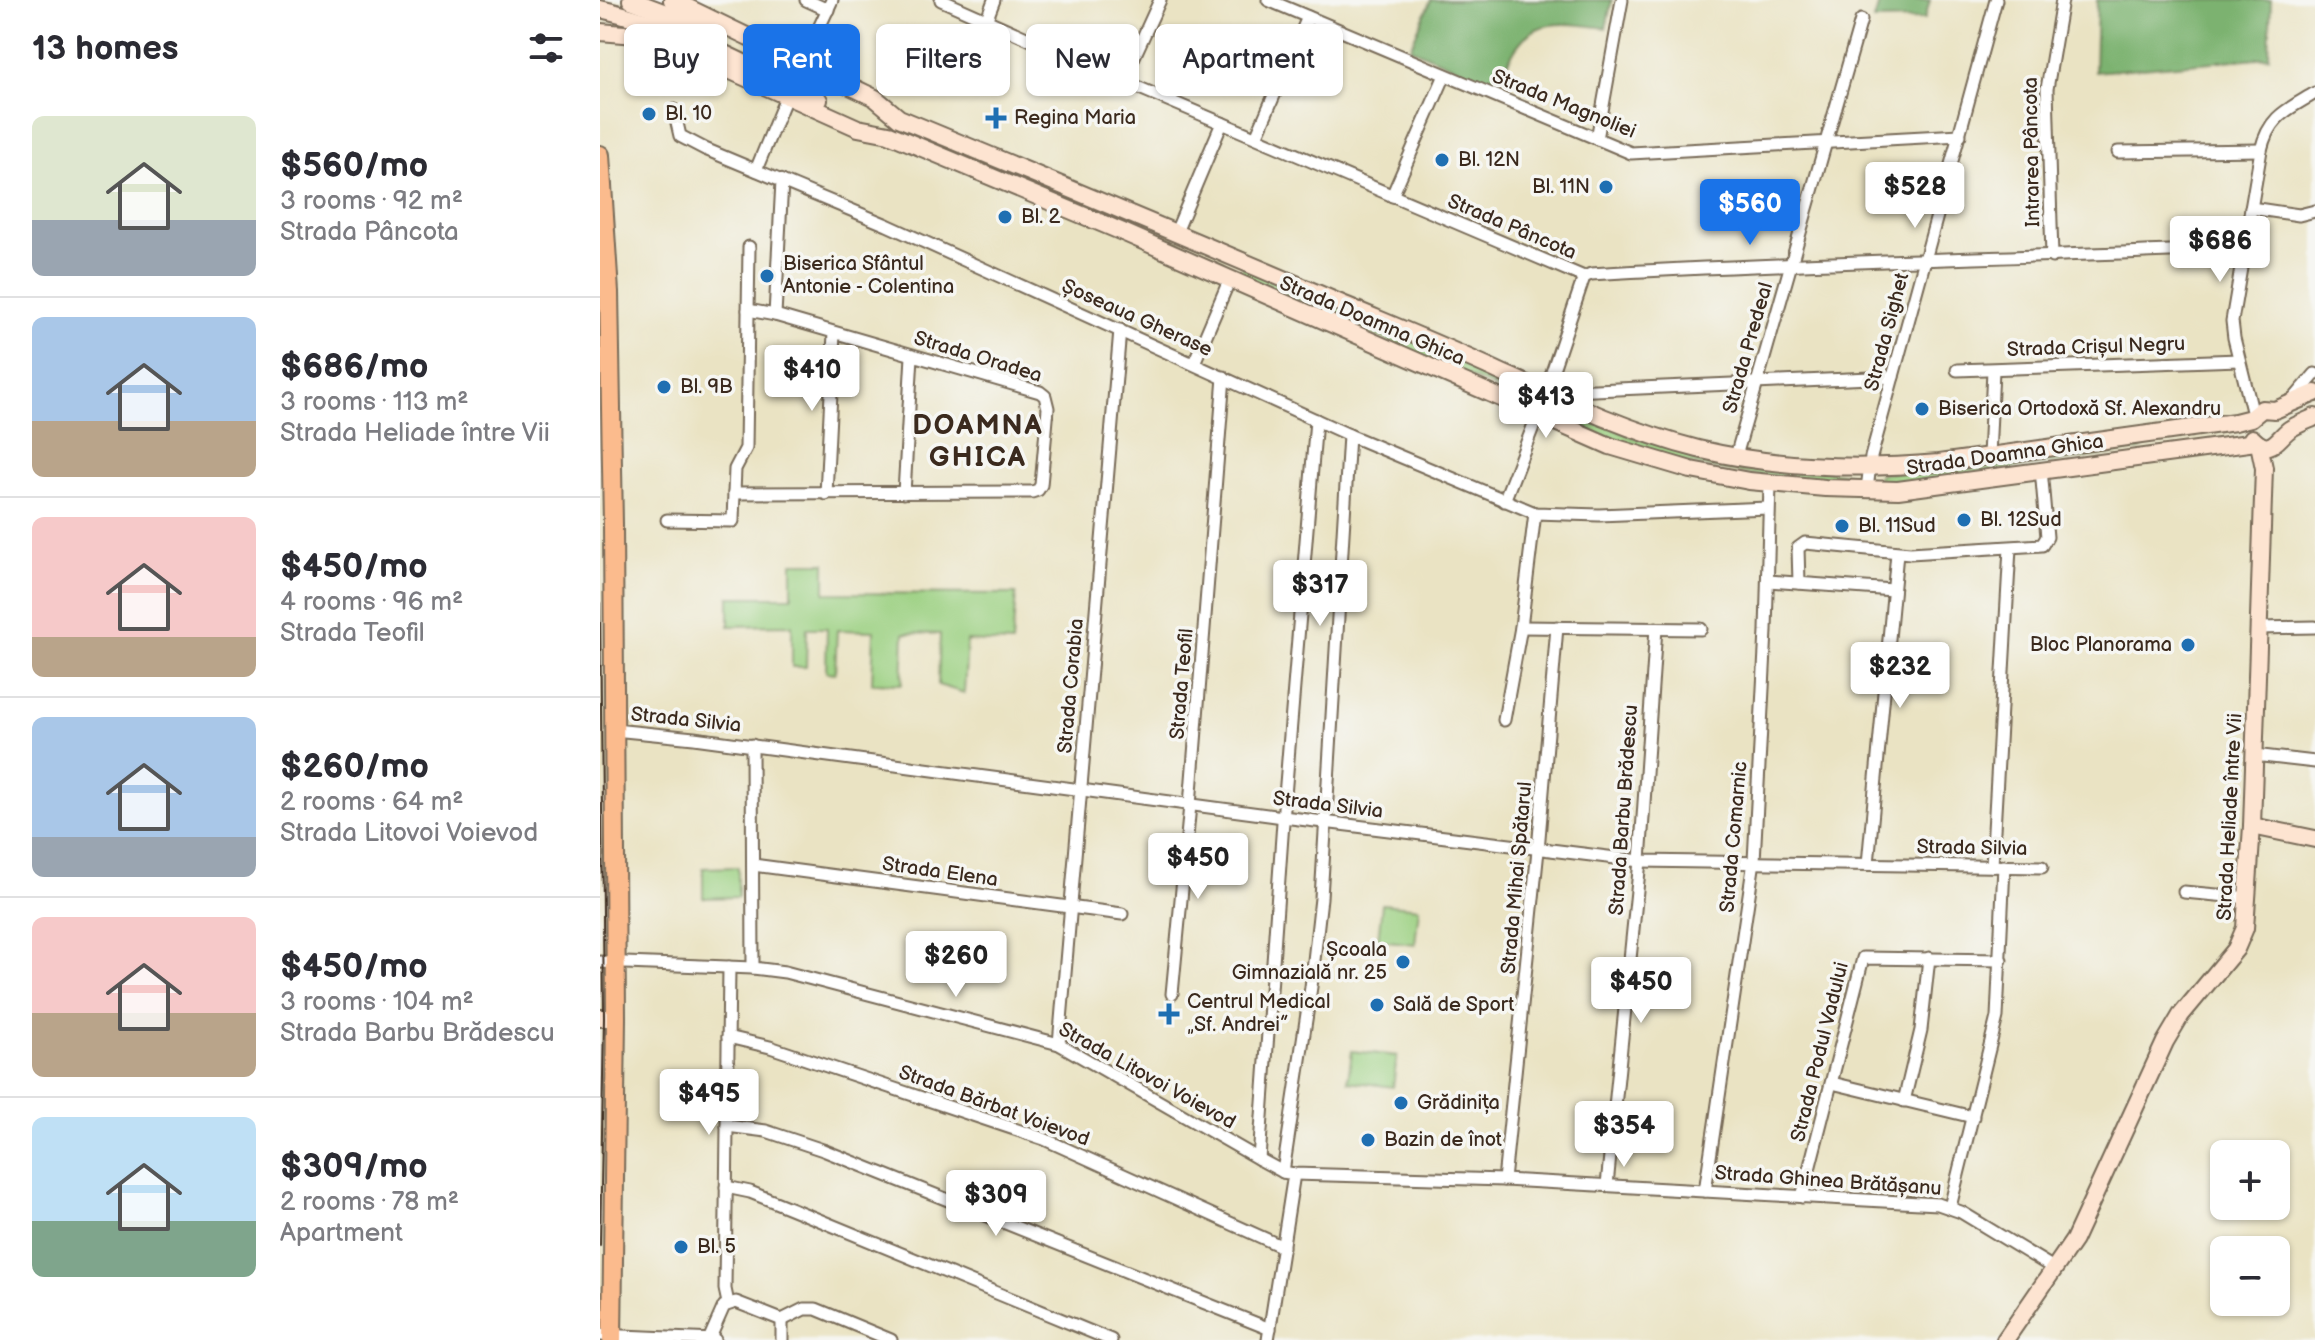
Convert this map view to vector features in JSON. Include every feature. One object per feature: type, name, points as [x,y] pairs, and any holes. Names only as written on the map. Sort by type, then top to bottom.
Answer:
[{"type":"main road","points":[[631,0],[680,24]]},
{"type":"main road","name":"Strada Doamna Ghica","points":[[672,0],[743,34]]},
{"type":"main road","points":[[600,9],[654,24]]},
{"type":"main road","name":"Strada Doamna Ghica","points":[[600,32],[656,39],[858,128],[889,134],[1125,233],[1538,414],[1642,457],[1691,470],[1770,484],[1867,489],[1928,486],[2151,454],[2263,444]]},
{"type":"main road","points":[[727,46],[899,118]]},
{"type":"main road","points":[[727,48],[889,134]]},
{"type":"main road","name":"Strada Doamna Ghica","points":[[860,90],[875,98],[899,118],[1176,232],[1630,428],[1700,449],[1800,465],[1869,467],[1939,463],[2149,434],[2252,416],[2262,409],[2282,406],[2315,393]]},
{"type":"main road","points":[[600,155],[609,308],[614,730],[608,962],[608,1337]]},
{"type":"main road","points":[[2252,416],[2249,431],[2263,444],[2282,439],[2286,431],[2282,406]]},
{"type":"main road","points":[[2286,431],[2315,417]]},
{"type":"main road","points":[[2149,434],[2151,454]]},
{"type":"main road","name":"Strada Heliade între Vii","points":[[2005,1340],[2055,1269],[2087,1213],[2165,1042],[2181,1015],[2241,940],[2249,898],[2263,444]]},
{"type":"main road","points":[[2252,826],[2315,839]]},
{"type":"street","points":[[806,0],[830,5],[821,24]]},
{"type":"street","name":"Strada Pâncota","points":[[941,0],[1026,39]]},
{"type":"street","points":[[986,21],[994,0]]},
{"type":"street","points":[[1139,46],[1160,0]]},
{"type":"street","name":"Strada Magnoliei","points":[[1268,0],[1631,153],[1960,135]]},
{"type":"street","points":[[1597,139],[1622,0]]},
{"type":"street","name":"Strada Sighet","points":[[1867,489],[1869,467],[1996,0]]},
{"type":"street","name":"Intrarea Pâncota","points":[[2052,257],[2047,89],[2062,0]]},
{"type":"street","points":[[1256,137],[1308,17]]},
{"type":"street","name":"Strada Predeal","points":[[1736,456],[1861,20]]},
{"type":"street","points":[[1392,196],[1445,75]]},
{"type":"street","name":"Strada Pâncota","points":[[1139,88],[1584,277],[1591,274],[1792,263],[2052,257],[2243,248]]},
{"type":"street","points":[[2252,416],[2232,321],[2261,150],[2268,127],[2275,119],[2315,93]]},
{"type":"street","points":[[756,170],[786,97]]},
{"type":"street","name":"Șoseaua Gherase","points":[[674,110],[677,129],[686,140],[1120,330],[1349,435],[1535,513],[1599,515],[1768,508]]},
{"type":"street","points":[[1176,232],[1222,123]]},
{"type":"street","points":[[2118,152],[2261,150]]},
{"type":"street","points":[[775,315],[782,181]]},
{"type":"street","points":[[2251,208],[2299,215],[2315,211]]},
{"type":"street","points":[[667,520],[733,521],[735,469],[746,448],[749,247]]},
{"type":"street","points":[[1504,501],[1538,414],[1584,277]]},
{"type":"street","points":[[1194,363],[1229,281]]},
{"type":"street","name":"Strada Oradea","points":[[734,493],[1038,490],[1048,408],[1045,396],[1040,392],[775,315],[748,310]]},
{"type":"street","name":"Strada Corabia","points":[[1059,1044],[1120,330]]},
{"type":"street","points":[[826,494],[834,333]]},
{"type":"street","points":[[904,493],[912,356]]},
{"type":"street","name":"Strada Crișul Negru","points":[[1989,456],[1993,370],[2239,360]]},
{"type":"street","points":[[1957,370],[1993,370]]},
{"type":"street","points":[[2282,406],[2315,374]]},
{"type":"street","name":"Strada Teofil","points":[[1172,994],[1224,377]]},
{"type":"street","points":[[1545,392],[1893,377]]},
{"type":"street","points":[[1259,1159],[1316,420]]},
{"type":"street","points":[[727,1126],[766,1131],[823,1150],[1269,1334],[1283,1247],[1288,1173],[1316,944],[1349,435]]},
{"type":"street","points":[[1799,583],[1798,548],[1805,543],[1897,553],[2039,546],[2046,541],[2041,469]]},
{"type":"street","name":"Strada Comarnic","points":[[1705,1191],[1754,861],[1770,484]]},
{"type":"street","points":[[1504,720],[1521,627],[1535,513]]},
{"type":"street","points":[[1950,1207],[1995,1031],[2001,960],[1998,866],[2010,548]]},
{"type":"street","points":[[1868,864],[1897,553]]},
{"type":"street","points":[[1768,581],[1893,590]]},
{"type":"street","points":[[1521,627],[1701,629]]},
{"type":"street","name":"Strada Mihai Spătarul","points":[[1504,1180],[1557,627]]},
{"type":"street","points":[[2258,628],[2315,627]]},
{"type":"street","name":"Strada Barbu Brădescu","points":[[1607,1185],[1640,861],[1656,628]]},
{"type":"street","name":"Strada Silvia","points":[[614,730],[752,745],[1326,823],[1640,861],[2042,867]]},
{"type":"street","points":[[752,745],[753,968]]},
{"type":"street","points":[[2254,755],[2315,762]]},
{"type":"street","name":"Strada Elena","points":[[753,865],[1122,914]]},
{"type":"street","points":[[2184,892],[2249,898]]},
{"type":"street","name":"Strada Podul Vadului","points":[[1802,1197],[1860,961],[1868,957],[2001,960]]},
{"type":"street","points":[[1904,1101],[1921,1030],[1929,958]]},
{"type":"street","name":"Strada Litovoi Voievod","points":[[608,962],[785,972],[1059,1044],[1288,1173]]},
{"type":"street","points":[[709,1340],[728,1303],[725,1289],[729,967]]},
{"type":"street","name":"Strada Bărbat Voievod","points":[[728,1037],[770,1047],[1022,1130],[1283,1247]]},
{"type":"street","points":[[1832,1083],[1973,1117]]},
{"type":"street","name":"Strada Ghinea Brătășanu","points":[[1288,1173],[1607,1185],[1950,1207],[2055,1269]]},
{"type":"street","points":[[726,1187],[750,1192],[1111,1340]]},
{"type":"street","points":[[728,1303],[736,1302],[782,1320],[804,1309],[816,1309],[891,1340]]},
{"type":"street","points":[[782,1320],[782,1340]]},
{"type":"street","points":[[608,1337],[715,1340]]},
{"type":"green space","points":[[1431,0],[1612,0],[1606,28],[1549,25],[1525,37],[1507,64],[1498,86],[1410,48]]},
{"type":"green space","points":[[1880,0],[1930,0],[1925,19],[1874,20]]},
{"type":"green space","points":[[2097,0],[2271,0],[2269,57],[2095,72]]},
{"type":"green space","points":[[1062,193],[1223,260],[1217,265],[1062,199]]},
{"type":"green space","points":[[1243,267],[1521,387],[1523,391],[1516,397],[1242,277],[1240,270]]},
{"type":"green space","points":[[1568,408],[1632,437],[1660,445],[1847,474],[1852,476],[1851,481],[1763,476],[1676,460],[1619,443],[1562,419],[1562,410]]},
{"type":"green space","points":[[2143,441],[2144,446],[2140,450],[1906,484],[1877,483],[1881,474]]},
{"type":"green space","points":[[792,563],[825,563],[825,593],[1016,594],[1012,643],[967,641],[964,693],[938,685],[940,634],[904,633],[902,684],[872,683],[874,631],[837,630],[835,673],[826,672],[827,628],[807,628],[806,667],[792,667],[792,625],[729,626],[729,597],[792,597]]},
{"type":"green space","points":[[738,867],[738,897],[703,898],[703,868]]},
{"type":"green space","points":[[1382,904],[1419,908],[1415,944],[1378,940]]},
{"type":"green space","points":[[1352,1051],[1397,1056],[1393,1087],[1348,1081]]},
{"type":"tram line","points":[[600,603],[604,1018],[600,1246]]},
{"type":"place","name":"Bl. 10","points":[[649,114]]},
{"type":"place","name":"Regina Maria","points":[[996,118]]},
{"type":"place","name":"Bl. 12N","points":[[1442,160]]},
{"type":"place","name":"Bl. 11N","points":[[1606,187]]},
{"type":"place","name":"Bl. 2","points":[[1005,217]]},
{"type":"place","name":"Biserica Sfântul Antonie - Colentina","points":[[767,276]]},
{"type":"place","name":"Bl. 9B","points":[[664,387]]},
{"type":"place","name":"Biserica Ortodoxă Sf. Alexandru","points":[[1922,409]]},
{"type":"place","name":"Bl. 12Sud","points":[[1964,520]]},
{"type":"place","name":"Bl. 11Sud","points":[[1842,526]]},
{"type":"place","name":"Bloc Planorama","points":[[2188,645]]},
{"type":"place","name":"Școala Gimnazială nr. 25","points":[[1403,962]]},
{"type":"place","name":"Sală de Sport","points":[[1377,1005]]},
{"type":"place","name":"Centrul Medical „Sf. Andrei”","points":[[1169,1014]]},
{"type":"place","name":"Grădinița","points":[[1401,1103]]},
{"type":"place","name":"Bazin de înot","points":[[1368,1140]]},
{"type":"place","name":"Bl. 5","points":[[681,1247]]},
{"type":"district","name":"DOAMNA GHICA","points":[[978,441]]}]
